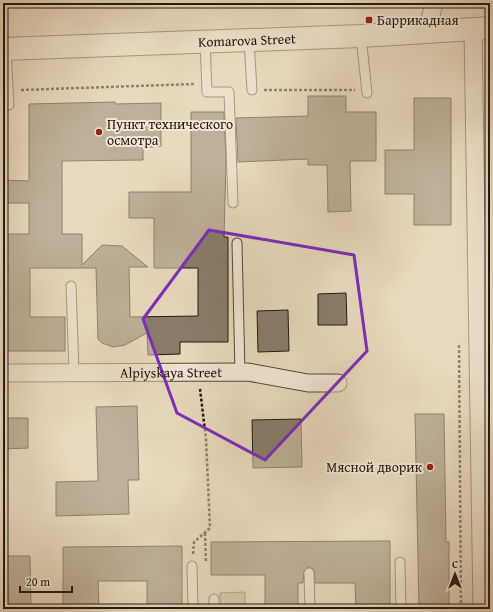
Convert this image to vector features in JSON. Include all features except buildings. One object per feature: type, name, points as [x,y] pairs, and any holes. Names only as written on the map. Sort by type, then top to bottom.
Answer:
[{"type":"street","points":[[428,32],[434,3]]},
{"type":"street","points":[[482,29],[482,609]]},
{"type":"street","name":"Komarova Street","points":[[4,49],[361,36],[482,29]]},
{"type":"street","name":"Alpiyskaya Street","points":[[3,373],[240,372],[308,383],[338,384]]},
{"type":"lane","points":[[361,36],[365,65],[366,91]]},
{"type":"lane","points":[[249,40],[252,90]]},
{"type":"lane","points":[[205,41],[207,92],[229,92],[233,203]]},
{"type":"lane","points":[[4,49],[9,105]]},
{"type":"lane","points":[[237,243],[240,372]]},
{"type":"lane","points":[[71,286],[74,372]]},
{"type":"lane","points":[[400,562],[401,609]]},
{"type":"lane","points":[[192,566],[193,609]]},
{"type":"lane","points":[[309,573],[310,609]]},
{"type":"lane","points":[[214,599],[214,609]]},
{"type":"path","points":[[7,90],[207,83]]},
{"type":"path","points":[[252,90],[366,91]]},
{"type":"path","points":[[192,566],[194,542],[210,528],[206,439],[198,372]]},
{"type":"highlighted area","points":[[209,230],[354,255],[367,351],[265,460],[177,413],[143,319]]},
{"type":"shaded area","points":[[245,592],[245,609],[221,609],[220,593]]},
{"type":"place","name":"Баррикадная","points":[[369,20]]},
{"type":"place","name":"Пункт технического осмотра","points":[[99,132]]},
{"type":"place","name":"Мясной дворик","points":[[430,467]]}]
